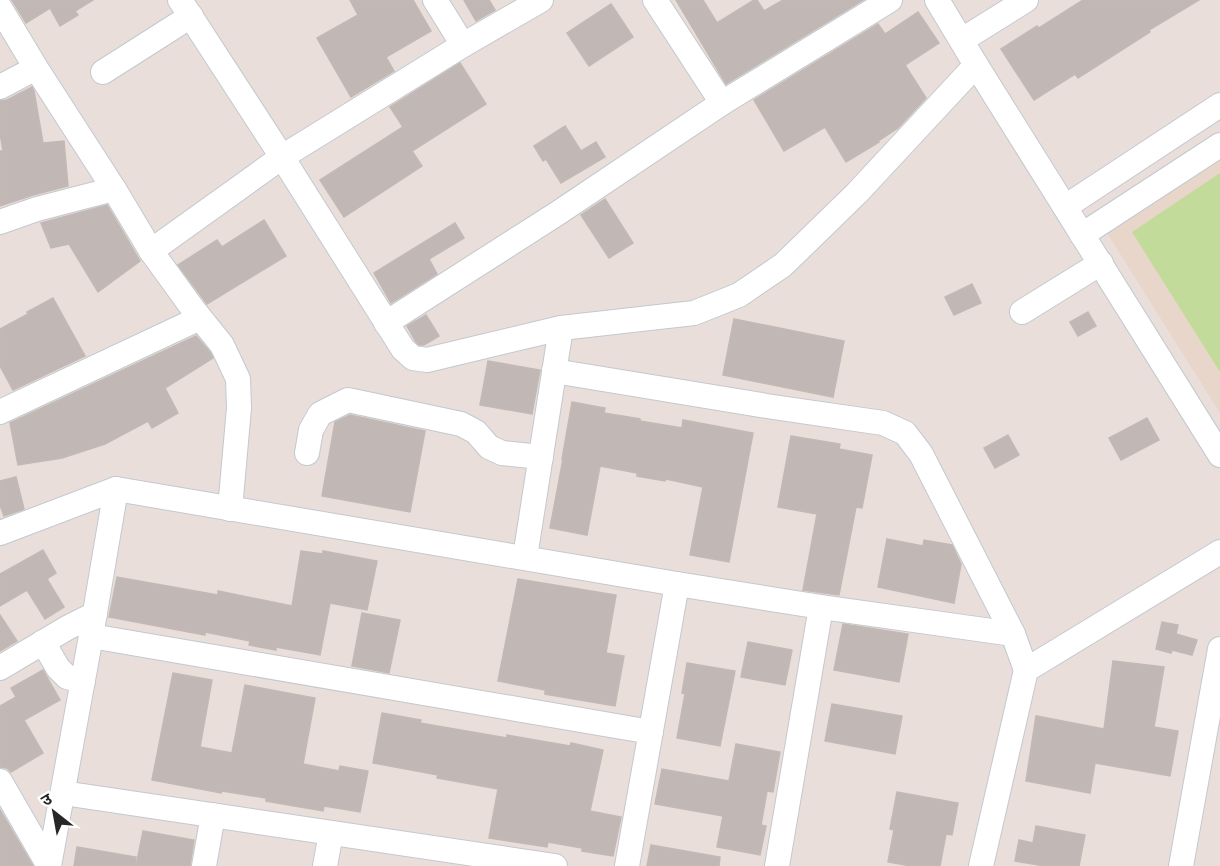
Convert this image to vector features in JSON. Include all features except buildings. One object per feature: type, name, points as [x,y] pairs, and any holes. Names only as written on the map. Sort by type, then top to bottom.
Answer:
[{"type":"street","points":[[435,0],[463,45]]},
{"type":"street","points":[[151,251],[282,157],[463,45],[541,0]]},
{"type":"street","points":[[655,0],[722,103]]},
{"type":"street","points":[[386,323],[558,213],[722,103],[890,0]]},
{"type":"street","points":[[937,0],[1220,455]]},
{"type":"street","points":[[962,40],[1026,0]]},
{"type":"street","points":[[0,8],[151,251],[222,345],[238,379],[239,408],[230,509]]},
{"type":"street","points":[[103,72],[185,8],[403,350],[412,358],[427,360],[561,328],[694,314],[739,295],[783,265],[857,193],[976,65]]},
{"type":"street","points":[[0,87],[36,68]]},
{"type":"street","points":[[1065,207],[1220,105]]},
{"type":"street","points":[[1082,235],[1220,145]]},
{"type":"street","points":[[0,222],[37,208],[114,189]]},
{"type":"street","points":[[1022,312],[1101,263]]},
{"type":"street","points":[[0,412],[200,318]]},
{"type":"street","points":[[525,557],[561,328]]},
{"type":"street","points":[[554,371],[883,423],[905,433],[921,454],[1013,634],[1026,670],[981,866]]},
{"type":"street","points":[[307,453],[311,430],[320,414],[348,400],[461,424],[476,432],[489,447],[502,453],[541,457]]},
{"type":"street","points":[[49,866],[116,489]]},
{"type":"street","points":[[0,533],[116,489],[677,584],[1013,634]]},
{"type":"street","points":[[1026,670],[1220,552]]},
{"type":"street","points":[[627,866],[677,584]]},
{"type":"street","points":[[777,866],[821,607]]},
{"type":"street","points":[[0,668],[67,628],[93,625],[651,732]]},
{"type":"street","points":[[43,642],[62,672],[83,681]]},
{"type":"street","points":[[1181,866],[1220,649]]},
{"type":"street","points":[[0,781],[49,866]]},
{"type":"street","points":[[63,793],[331,832],[470,860],[555,866]]},
{"type":"street","points":[[204,866],[213,815]]},
{"type":"street","points":[[326,866],[331,832]]},
{"type":"shaded area","points":[[1220,142],[1220,413],[1097,217]]},
{"type":"green space","points":[[1220,173],[1220,372],[1132,232]]}]
